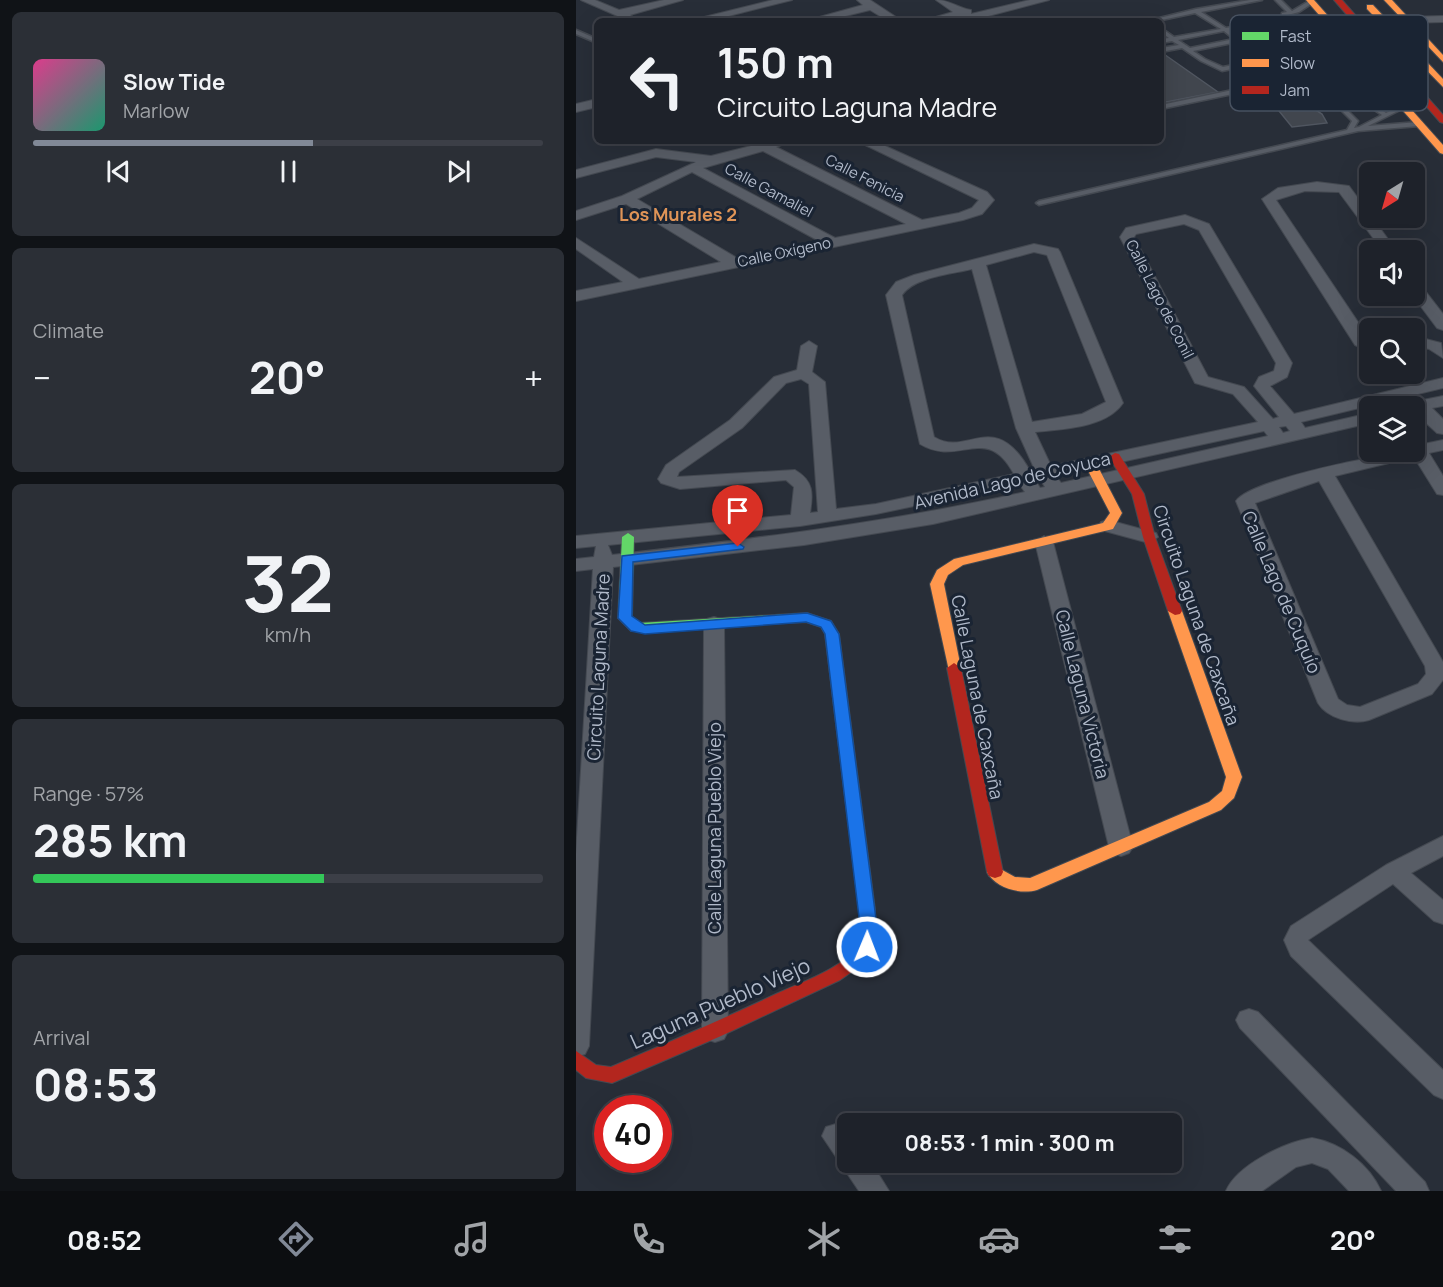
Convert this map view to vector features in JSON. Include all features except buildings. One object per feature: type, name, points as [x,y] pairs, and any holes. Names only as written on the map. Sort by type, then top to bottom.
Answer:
[{"type":"street","points":[[586,0],[627,18]]},
{"type":"street","points":[[618,14],[678,0]]},
{"type":"street","points":[[707,18],[787,0]]},
{"type":"street","points":[[941,0],[959,17]]},
{"type":"street","points":[[959,17],[1015,0]]},
{"type":"street","points":[[959,17],[1044,0]]},
{"type":"street","points":[[1338,0],[1350,15]]},
{"type":"street","points":[[1364,0],[1377,15]]},
{"type":"street","points":[[1388,0],[1402,15]]},
{"type":"street","points":[[1310,1],[1321,15]]},
{"type":"street","points":[[820,18],[867,3],[891,18]]},
{"type":"street","points":[[1428,19],[1443,18]]},
{"type":"street","points":[[1428,32],[1443,27]]},
{"type":"street","points":[[1428,43],[1440,54]]},
{"type":"street","points":[[1428,68],[1443,84]]},
{"type":"street","points":[[1428,103],[1443,120]]},
{"type":"street","points":[[576,108],[594,104]]},
{"type":"street","points":[[576,115],[594,111]]},
{"type":"street","points":[[1407,111],[1443,152]]},
{"type":"street","points":[[642,144],[656,153]]},
{"type":"street","points":[[576,216],[627,199],[686,169],[711,160],[776,144]]},
{"type":"street","name":"Calle Oxígeno","points":[[576,296],[978,211],[987,200],[869,144]]},
{"type":"street","name":"Calle Fenicia","points":[[765,147],[918,224]]},
{"type":"street","points":[[576,174],[656,153],[711,160]]},
{"type":"street","name":"Calle Gamaliel","points":[[633,159],[686,169],[831,242]]},
{"type":"street","points":[[1359,339],[1269,199],[1276,193],[1322,185],[1340,187],[1344,189],[1382,240]]},
{"type":"street","points":[[627,199],[734,263]]},
{"type":"street","name":"Calle Lago de Conil","points":[[1273,432],[1243,392],[1232,387],[1212,386],[1201,380],[1127,237],[1131,231],[1185,219],[1203,226],[1284,363],[1281,374],[1265,380],[1262,386],[1296,426]]},
{"type":"street","points":[[576,242],[635,283]]},
{"type":"street","points":[[1025,428],[1093,416],[1110,410],[1115,403],[1053,252],[1048,249],[1034,248],[909,281],[894,295],[926,440],[934,446],[946,448],[982,442],[996,444],[1011,455],[1035,494]]},
{"type":"street","points":[[978,263],[1025,428],[1034,453],[1056,489]]},
{"type":"street","points":[[1425,301],[1443,325]]},
{"type":"street","points":[[1425,344],[1440,348]]},
{"type":"street","points":[[804,374],[809,346]]},
{"type":"street","points":[[800,520],[805,487],[798,478],[789,474],[680,484],[667,479],[667,475],[731,428],[780,380],[788,376],[804,374],[817,382],[827,516]]},
{"type":"street","name":"Avenida Lago de Coyuca","points":[[576,565],[866,530],[1127,473],[1443,384]]},
{"type":"street","points":[[1425,406],[1442,403]]},
{"type":"street","points":[[1425,413],[1443,429]]},
{"type":"street","name":"Avenida Lago de Coyuca","points":[[1296,426],[1359,419]]},
{"type":"street","name":"Avenida Lago de Coyuca","points":[[576,542],[827,516],[924,500],[1115,457],[1273,432]]},
{"type":"street","name":"Calle Lago de Cuquío","points":[[1425,450],[1443,445]]},
{"type":"street","name":"Circuito Laguna de Caxcaña","points":[[1115,457],[1138,494],[1149,537],[1233,777],[1233,788],[1226,799],[1215,806],[1121,847]]},
{"type":"street","points":[[1425,461],[1443,490]]},
{"type":"street","name":"Calle Lago de Cuquío","points":[[1325,475],[1435,666],[1434,682],[1425,689],[1361,715],[1354,715],[1329,703],[1245,501],[1256,493],[1325,475],[1376,462]]},
{"type":"street","points":[[1090,463],[1116,513],[1108,526],[1149,537]]},
{"type":"street","name":"Calle Laguna de Caxcaña","points":[[1108,526],[959,562],[942,573],[937,584],[995,872],[1014,886],[1031,885],[1121,847]]},
{"type":"street","name":"Circuito Laguna Madre","points":[[627,537],[624,598],[625,618],[630,624],[645,629],[807,617],[826,624],[832,634],[870,934],[867,947],[857,959]]},
{"type":"street","name":"Circuito Laguna Madre","points":[[576,1046],[603,561],[602,539]]},
{"type":"street","name":"Calle Laguna Victoria","points":[[1044,542],[1121,847]]},
{"type":"street","name":"Calle Laguna Pueblo Viejo","points":[[714,624],[715,1031]]},
{"type":"street","points":[[1443,845],[1394,871],[1300,933],[1296,940],[1300,949],[1443,1087]]},
{"type":"street","points":[[1394,871],[1443,914]]},
{"type":"street","name":"Laguna Pueblo Viejo","points":[[576,1059],[583,1068],[596,1074],[612,1075],[715,1031],[834,975],[857,959]]},
{"type":"street","points":[[1249,1020],[1415,1191]]},
{"type":"street","points":[[1240,1191],[1294,1152],[1310,1149],[1337,1159],[1367,1191]]},
{"type":"street","points":[[862,1173],[874,1191]]},
{"type":"lane","points":[[1164,18],[1259,0]]},
{"type":"lane","points":[[1278,0],[1290,12]]},
{"type":"lane","points":[[1273,15],[1290,12],[1310,1]]},
{"type":"lane","points":[[1196,11],[1230,34]]},
{"type":"lane","points":[[1164,33],[1230,23]]},
{"type":"lane","points":[[1164,40],[1230,28]]},
{"type":"lane","points":[[576,32],[594,40]]},
{"type":"lane","points":[[1164,34],[1222,69],[1230,67]]},
{"type":"lane","points":[[1164,50],[1230,41]]},
{"type":"lane","points":[[1164,106],[1230,93]]},
{"type":"lane","points":[[1345,111],[1355,121],[1349,131]]},
{"type":"lane","points":[[1379,111],[1385,115]]},
{"type":"lane","points":[[1358,129],[1393,111]]},
{"type":"lane","points":[[1039,202],[1358,129],[1419,124]]},
{"type":"traffic: fast","points":[[628,537],[625,618],[636,628],[807,617],[826,624],[832,634],[867,910]]},
{"type":"traffic: slow","points":[[1310,0],[1323,15]]},
{"type":"traffic: slow","points":[[1388,0],[1402,15]]},
{"type":"traffic: slow","points":[[1370,7],[1378,15]]},
{"type":"traffic: slow","points":[[1428,44],[1443,60]]},
{"type":"traffic: slow","points":[[1428,68],[1443,84]]},
{"type":"traffic: slow","points":[[1408,111],[1443,151]]},
{"type":"traffic: slow","points":[[954,668],[937,584],[942,573],[959,562],[1108,526],[1116,513],[1090,463]]},
{"type":"traffic: slow","points":[[995,872],[1011,883],[1031,885],[1215,806],[1229,794],[1234,777],[1175,611]]},
{"type":"traffic: jam","points":[[1338,0],[1351,15]]},
{"type":"traffic: jam","points":[[1428,103],[1443,120]]},
{"type":"traffic: jam","points":[[1115,457],[1138,494],[1149,537],[1175,611]]},
{"type":"traffic: jam","points":[[954,668],[995,872]]},
{"type":"traffic: jam","points":[[576,1059],[592,1072],[612,1075],[715,1031],[834,975],[857,959],[867,947],[870,934],[867,910]]},
{"type":"district","name":"Los Murales 2","points":[[678,214]]},
{"type":"route","points":[[738,547],[627,559],[625,618],[636,628],[645,629],[807,617],[826,624],[832,634],[835,657],[870,934],[867,947]]}]
